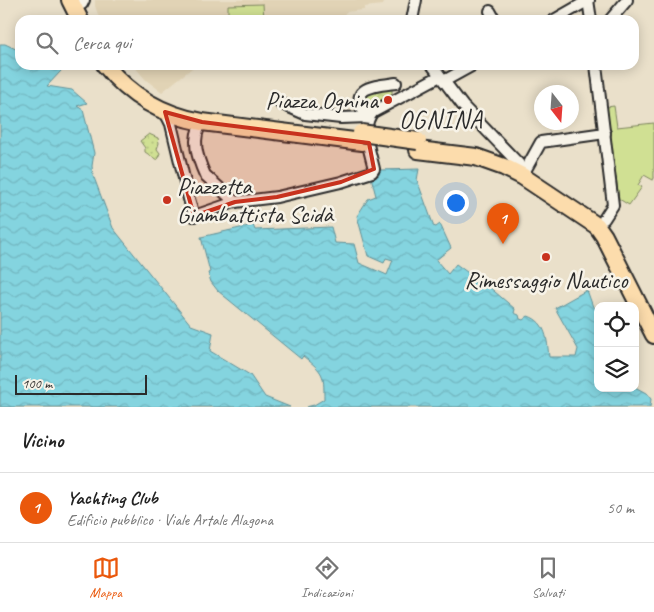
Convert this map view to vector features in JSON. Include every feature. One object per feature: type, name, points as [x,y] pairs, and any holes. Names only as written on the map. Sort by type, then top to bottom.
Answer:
[{"type":"main road","points":[[109,70],[134,95],[177,117],[202,122],[364,129]]},
{"type":"main road","points":[[120,70],[138,87],[161,101],[181,109],[205,114],[364,129],[418,145],[489,161],[522,176],[588,213],[604,219],[612,228],[654,311]]},
{"type":"main road","points":[[418,145],[478,148],[504,156],[522,166],[588,213],[604,236],[654,335]]},
{"type":"street","points":[[413,15],[416,0]]},
{"type":"street","points":[[562,15],[588,0],[590,15]]},
{"type":"street","points":[[614,15],[627,0]]},
{"type":"street","points":[[436,70],[463,106],[522,166],[541,142],[604,133]]},
{"type":"street","points":[[364,129],[373,112],[462,70]]},
{"type":"street","points":[[597,70],[613,205],[604,219]]},
{"type":"street","points":[[165,112],[171,124],[194,216],[235,202],[277,197],[341,182],[372,172],[374,169],[364,129],[360,95],[367,87],[396,83]]},
{"type":"street","points":[[280,102],[305,114],[340,118],[364,129]]},
{"type":"street","points":[[202,122],[196,130],[195,137],[202,170],[205,175],[235,202]]},
{"type":"highlighted area","points":[[165,112],[202,122],[369,143],[374,169],[341,182],[277,197],[235,202],[194,216]]},
{"type":"shaded area","points":[[95,0],[385,0],[383,5],[364,7],[364,10],[346,12],[344,15],[98,15]]},
{"type":"shaded area","points":[[137,70],[190,70],[162,92],[146,80]]},
{"type":"green space","points":[[263,4],[264,15],[228,15],[228,5]]},
{"type":"green space","points":[[392,86],[392,94],[366,109],[365,95]]},
{"type":"green space","points":[[614,106],[617,127],[654,123],[654,178],[653,180],[644,175],[638,185],[642,187],[629,205],[619,199],[607,107]]},
{"type":"green space","points":[[149,134],[158,138],[157,149],[160,153],[157,160],[145,152],[145,148],[140,141]]},
{"type":"water","points":[[0,44],[5,44],[15,49],[15,70],[61,70],[47,86],[72,90],[87,103],[77,106],[83,110],[94,153],[93,175],[113,228],[191,325],[213,333],[210,351],[250,375],[265,397],[290,407],[0,407]]},
{"type":"water","points":[[419,169],[417,180],[433,226],[436,227],[440,224],[451,248],[436,260],[448,274],[456,264],[471,275],[469,278],[477,284],[479,282],[487,288],[488,286],[515,309],[514,313],[519,315],[520,319],[523,320],[528,316],[539,323],[545,333],[549,357],[576,357],[578,349],[555,308],[587,290],[594,307],[594,392],[639,392],[639,389],[651,399],[650,407],[306,407],[324,399],[323,378],[319,370],[303,356],[301,359],[218,291],[211,282],[208,273],[210,272],[201,237],[253,225],[255,230],[331,227],[335,243],[354,244],[359,263],[387,275],[393,260],[386,258],[384,263],[368,256],[357,216],[368,199],[376,196],[371,177],[379,175],[380,170]]},
{"type":"place","name":"Piazza Ognina","points":[[388,100]]},
{"type":"place","name":"Piazzetta Giambattista Scidà","points":[[167,200]]},
{"type":"place","name":"Yachting Club","points":[[503,244]]},
{"type":"place","name":"Rimessaggio Nautico","points":[[546,257]]},
{"type":"district","name":"OGNINA","points":[[441,120]]}]
